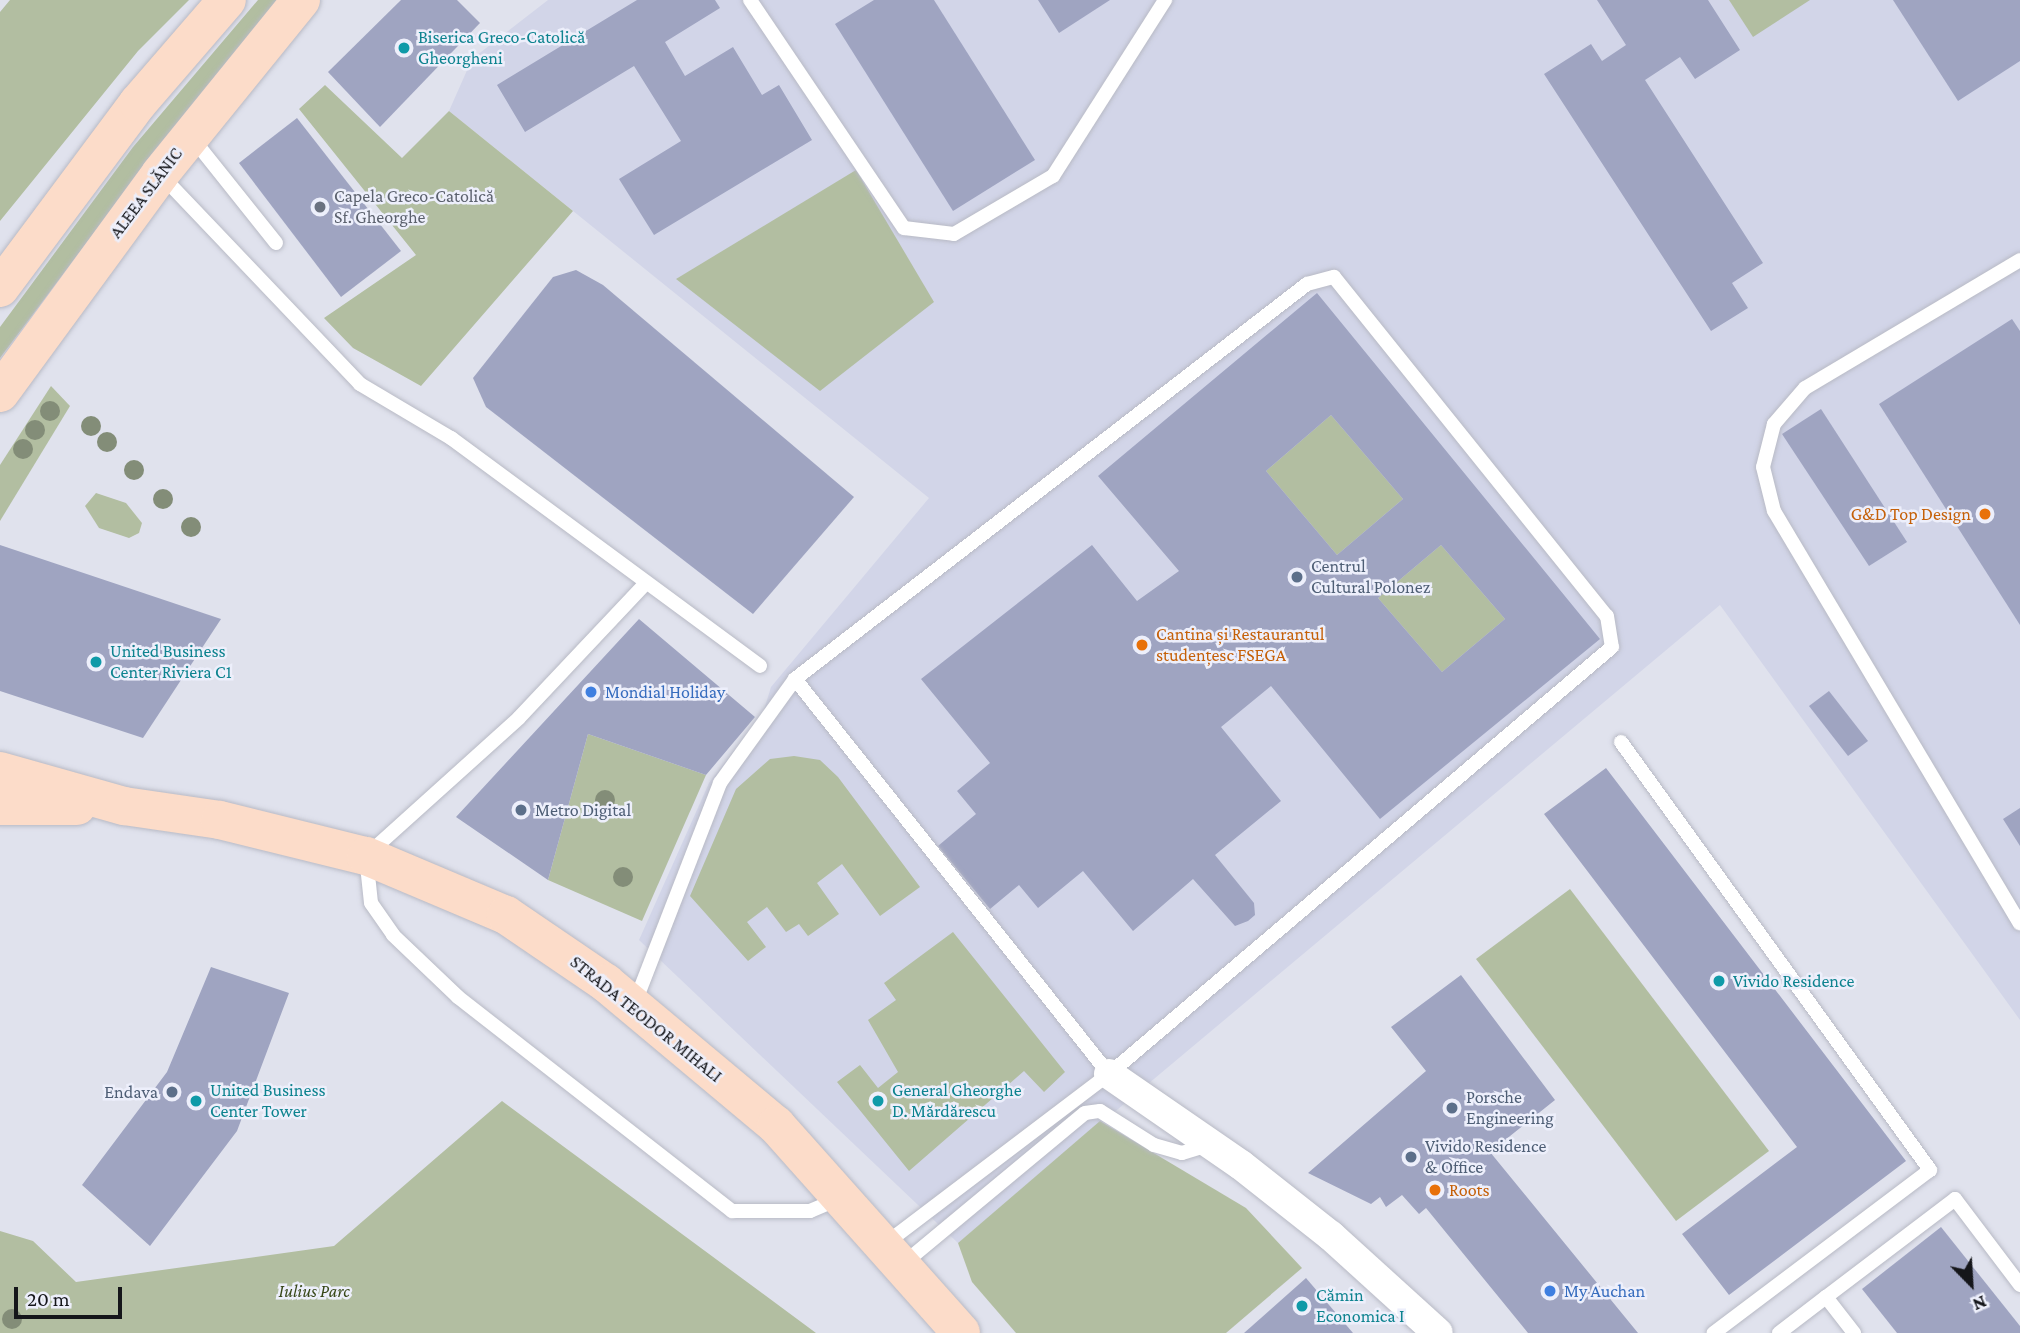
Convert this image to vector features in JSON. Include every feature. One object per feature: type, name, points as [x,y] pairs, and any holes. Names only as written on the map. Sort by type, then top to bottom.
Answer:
[{"type":"main road","points":[[0,288],[138,103],[227,0]]},
{"type":"main road","name":"ALEEA SLĂNIC","points":[[0,393],[160,174],[301,0]]},
{"type":"main road","name":"STRADA TEODOR MIHALI","points":[[0,771],[124,806],[220,820],[366,856],[506,915],[634,1006],[776,1125],[844,1196],[961,1333]]},
{"type":"main road","name":"STRADA TEODOR MIHALI","points":[[0,806],[124,806]]},
{"type":"street","points":[[1109,1074],[1331,1236],[1438,1333]]},
{"type":"lane","points":[[750,0],[904,228],[954,234],[1053,176],[1166,0]]},
{"type":"lane","points":[[190,135],[276,243]]},
{"type":"lane","points":[[160,174],[360,384],[451,439],[761,666]]},
{"type":"lane","points":[[2020,260],[1805,388],[1774,424],[1763,467],[1774,511],[2020,923]]},
{"type":"lane","points":[[634,1006],[720,783],[795,679],[1321,276],[1334,277],[1607,616],[1612,647],[1594,667],[894,1254]]},
{"type":"lane","points":[[646,583],[519,718],[366,856],[371,903],[393,935],[458,998],[732,1211],[810,1211],[844,1196]]},
{"type":"lane","points":[[795,679],[1109,1074]]},
{"type":"lane","points":[[1621,742],[1930,1170],[1714,1333]]},
{"type":"lane","points":[[894,1254],[1085,1113],[1100,1111],[1154,1145],[1182,1153],[1209,1145]]},
{"type":"lane","points":[[1779,1333],[1955,1199],[2020,1285]]},
{"type":"lane","points":[[1826,1297],[1854,1333]]},
{"type":"shaded area","points":[[548,0],[2020,0],[2020,1020],[1720,605],[958,1243],[639,940],[709,783],[763,713],[771,687],[929,498],[449,111],[472,59]]},
{"type":"green space","points":[[10,0],[189,0],[138,51],[0,221],[0,12]]},
{"type":"green space","points":[[258,0],[284,0],[148,161],[0,358],[0,327],[133,147]]},
{"type":"green space","points":[[1729,0],[1810,0],[1753,37]]},
{"type":"green space","points":[[325,85],[402,158],[449,111],[573,211],[421,386],[353,348],[324,318],[416,255],[299,109]]},
{"type":"green space","points":[[856,170],[934,302],[820,391],[676,279]]},
{"type":"green space","points":[[51,386],[70,406],[0,521],[0,465]]},
{"type":"green space","points":[[1331,415],[1403,499],[1337,555],[1266,471]]},
{"type":"green space","points":[[96,493],[126,503],[142,523],[139,533],[129,538],[99,528],[85,506]]},
{"type":"green space","points":[[1441,545],[1505,619],[1442,672],[1378,598]]},
{"type":"green space","points":[[588,734],[706,775],[642,921],[548,880]]},
{"type":"green space","points":[[794,756],[820,760],[838,777],[920,887],[880,916],[842,864],[817,883],[839,914],[808,936],[799,924],[786,932],[767,907],[747,922],[766,947],[748,961],[690,896],[736,789],[770,759]]},
{"type":"green space","points":[[1570,889],[1769,1151],[1676,1221],[1476,959]]},
{"type":"green space","points":[[953,932],[1065,1072],[1044,1092],[1024,1071],[909,1171],[837,1082],[860,1065],[878,1088],[898,1072],[868,1020],[896,1000],[884,983]]},
{"type":"green space","name":"Iulius Parc","points":[[502,1101],[816,1333],[0,1333],[0,1231],[33,1241],[76,1282],[334,1246]]},
{"type":"green space","points":[[1100,1121],[1246,1208],[1302,1268],[1226,1333],[1016,1333],[972,1282],[958,1243]]},
{"type":"building","name":"Biserica Greco-Catolică Gheorgheni","points":[[401,0],[457,0],[480,23],[380,127],[328,72]]},
{"type":"building","points":[[637,0],[715,0],[720,8],[665,42],[685,76],[733,47],[762,95],[779,85],[812,140],[654,235],[619,179],[681,141],[634,66],[525,132],[497,85]]},
{"type":"building","points":[[874,0],[934,0],[1035,160],[953,211],[835,24]]},
{"type":"building","points":[[1038,0],[1110,0],[1059,33]]},
{"type":"building","points":[[1597,0],[1708,0],[1740,50],[1695,79],[1680,57],[1645,80],[1763,263],[1732,283],[1748,308],[1711,331],[1544,74],[1591,44],[1602,61],[1626,45]]},
{"type":"building","points":[[1893,0],[2020,0],[2020,61],[1958,101]]},
{"type":"building","name":"Capela Greco-Catolică Sf. Gheorghe","points":[[297,118],[401,251],[341,297],[239,163]]},
{"type":"building","points":[[576,270],[603,285],[854,497],[753,614],[486,407],[473,378],[553,277]]},
{"type":"building","points":[[1317,293],[1600,639],[1380,819],[1271,686],[1221,727],[1281,801],[1215,855],[1254,903],[1255,915],[1248,921],[1235,926],[1193,879],[1133,931],[1083,871],[1038,908],[1019,885],[990,909],[938,846],[976,814],[957,791],[990,763],[921,679],[1092,545],[1137,601],[1179,571],[1098,476]],"holes":[[[1331,415],[1403,499],[1337,555],[1266,471]],[[1441,545],[1505,619],[1442,672],[1378,598]]]},
{"type":"building","name":"G&D Top Design","points":[[2012,319],[2020,331],[2020,625],[1879,404]]},
{"type":"building","points":[[1821,409],[1907,542],[1869,566],[1782,434]]},
{"type":"building","name":"United Business Center Riviera C1","points":[[0,545],[221,619],[143,738],[0,691]]},
{"type":"building","points":[[639,619],[755,717],[706,775],[588,734],[548,880],[456,817]]},
{"type":"building","points":[[1829,691],[1868,741],[1848,756],[1809,706]]},
{"type":"building","name":"Vivido Residence","points":[[1606,768],[1906,1161],[1729,1295],[1682,1234],[1797,1147],[1544,814]]},
{"type":"building","points":[[2020,808],[2020,846],[2003,819]]},
{"type":"building","name":"United Business Center Tower","points":[[211,967],[289,993],[237,1131],[150,1246],[82,1185],[167,1072]]},
{"type":"building","name":"Vivido Residence & Office","points":[[1461,975],[1555,1100],[1490,1152],[1638,1333],[1528,1333],[1426,1208],[1419,1214],[1402,1195],[1386,1207],[1380,1197],[1371,1204],[1308,1173],[1426,1071],[1391,1027]]},
{"type":"building","points":[[1941,1227],[2020,1326],[2020,1333],[1897,1333],[1862,1289]]},
{"type":"building","name":"Cămin Economica I","points":[[1306,1278],[1353,1333],[1244,1333]]},
{"type":"place","name":"Biserica Greco-Catolică Gheorgheni","points":[[404,48]]},
{"type":"place","name":"Capela Greco-Catolică Sf. Gheorghe","points":[[320,207]]},
{"type":"place","name":"G&D Top Design","points":[[1985,514]]},
{"type":"place","name":"Centrul Cultural Polonez","points":[[1297,577]]},
{"type":"place","name":"Cantina și Restaurantul studențesc FSEGA","points":[[1142,645]]},
{"type":"place","name":"United Business Center Riviera C1","points":[[96,662]]},
{"type":"place","name":"Mondial Holiday","points":[[591,692]]},
{"type":"place","name":"Metro Digital","points":[[521,810]]},
{"type":"place","name":"Vivido Residence","points":[[1719,981]]},
{"type":"place","name":"Endava","points":[[172,1092]]},
{"type":"place","name":"United Business Center Tower","points":[[196,1101]]},
{"type":"place","name":"General Gheorghe D. Mărdărescu","points":[[878,1101]]},
{"type":"place","name":"Porsche Engineering","points":[[1452,1108]]},
{"type":"place","name":"Vivido Residence & Office","points":[[1411,1157]]},
{"type":"place","name":"Roots","points":[[1435,1190]]},
{"type":"place","name":"My Auchan","points":[[1550,1291]]},
{"type":"place","name":"Cămin Economica I","points":[[1302,1306]]}]
